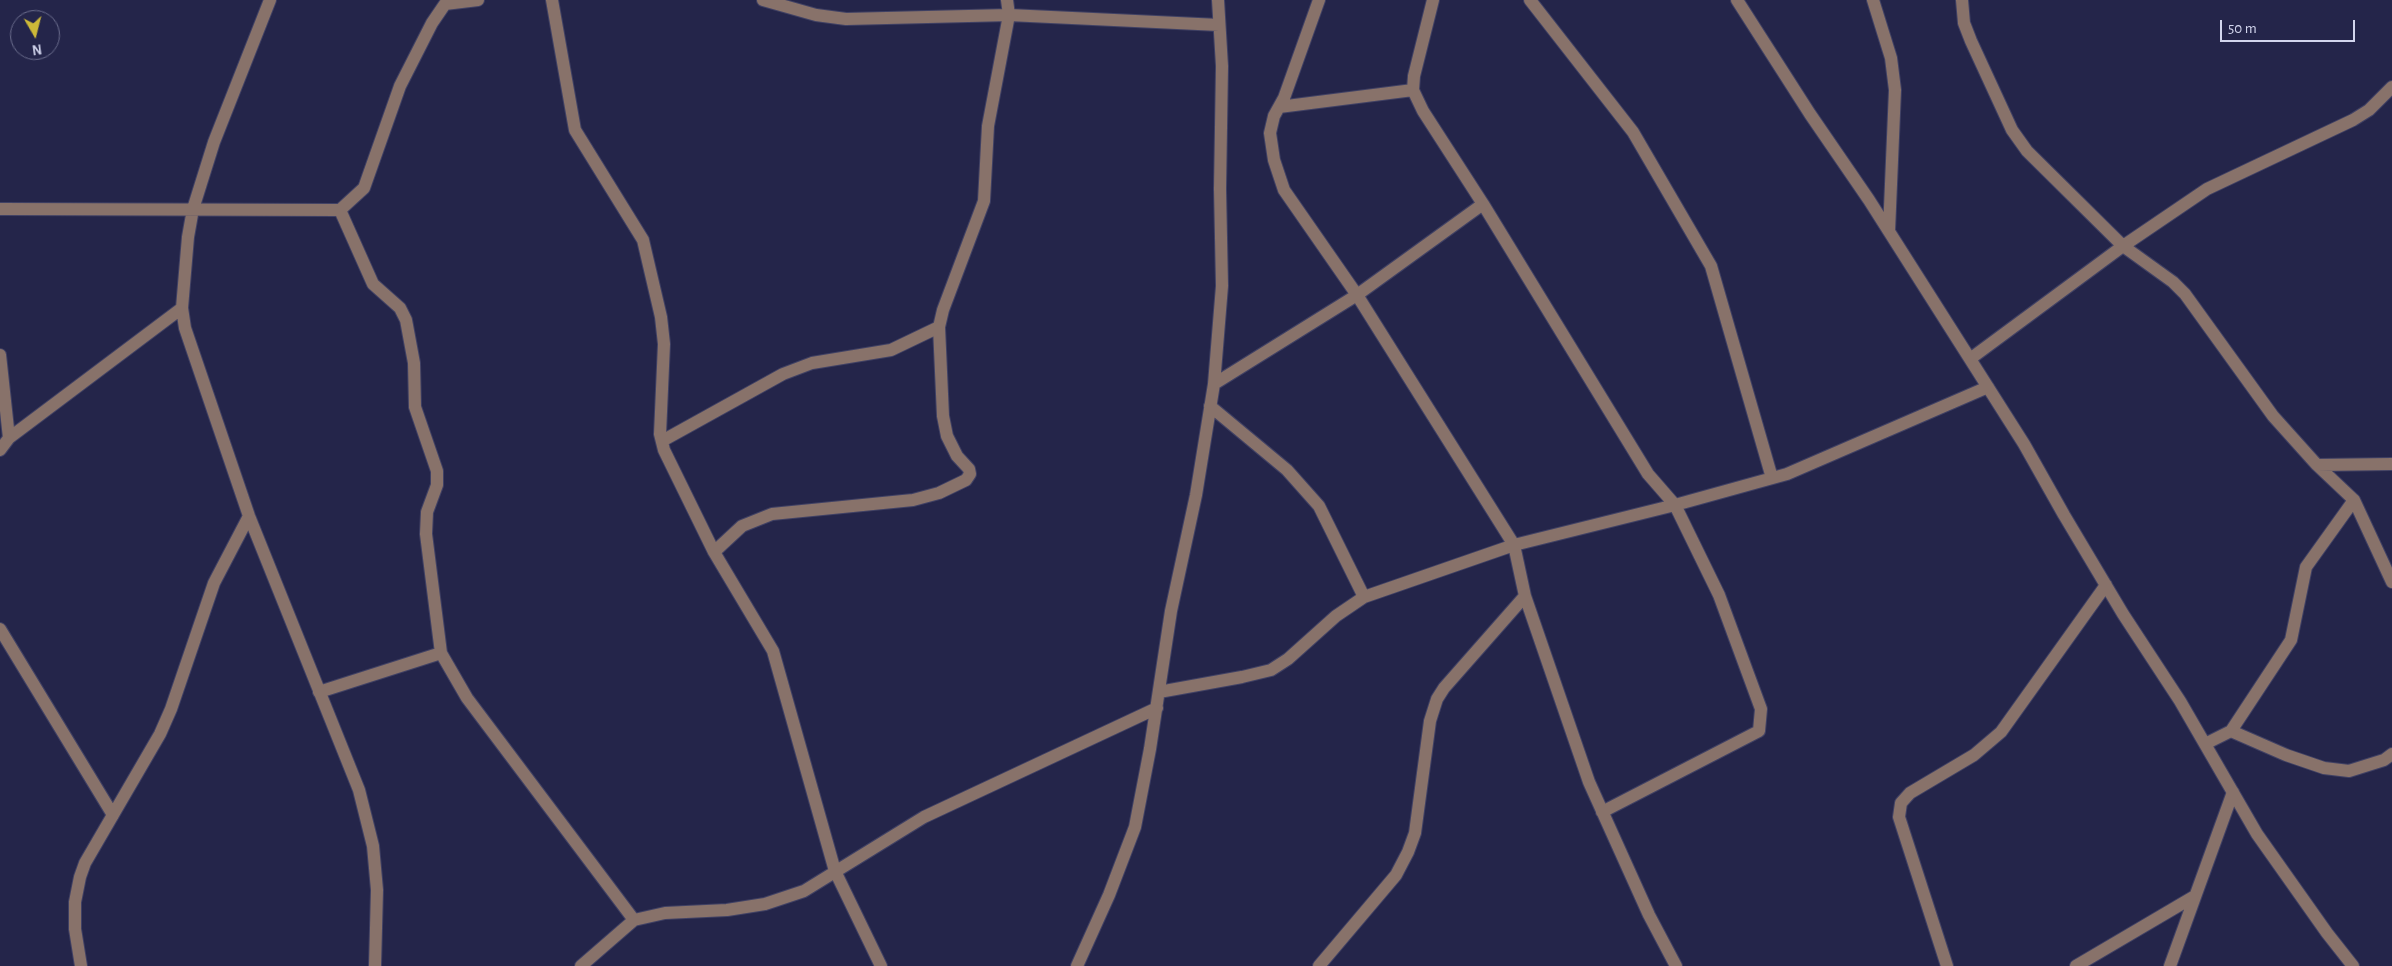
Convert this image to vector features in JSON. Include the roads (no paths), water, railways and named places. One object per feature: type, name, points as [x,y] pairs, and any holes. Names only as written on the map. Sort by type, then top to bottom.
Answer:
[{"type":"street","points":[[270,0],[214,142],[193,209],[188,237],[182,308],[185,328],[249,516],[359,790],[373,846],[377,890],[375,966]]},
{"type":"street","points":[[0,209],[340,210],[364,188],[400,86],[444,2],[478,0]]},
{"type":"street","points":[[552,0],[576,130],[643,240],[661,317],[664,344],[660,434],[662,441],[714,552],[773,650],[835,871],[881,966]]},
{"type":"street","points":[[762,0],[777,2],[816,15],[846,18],[1009,16],[1219,25]]},
{"type":"street","points":[[714,552],[742,526],[772,514],[913,500],[939,493],[966,480],[970,474],[969,469],[957,456],[947,436],[943,416],[939,327],[943,310],[984,201],[988,126],[1009,16],[1007,0]]},
{"type":"street","points":[[1077,966],[1105,904],[1135,827],[1172,611],[1196,495],[1214,384],[1222,286],[1220,189],[1222,66],[1218,0]]},
{"type":"street","points":[[1319,0],[1270,133],[1274,160],[1284,190],[1357,295],[1514,544],[1525,596],[1589,782],[1649,915],[1676,966]]},
{"type":"street","points":[[1433,0],[1414,76],[1413,90],[1423,111],[1483,204],[1648,474],[1675,505],[1723,603],[1761,709],[1759,731],[1602,812]]},
{"type":"street","points":[[1530,0],[1633,132],[1711,266],[1772,478]]},
{"type":"street","points":[[1737,0],[1810,114],[1889,231],[2024,444],[2106,585],[2205,744],[2258,834],[2327,933],[2353,966]]},
{"type":"street","points":[[1873,0],[1891,58],[1895,90],[1889,231]]},
{"type":"street","points":[[1962,0],[1964,23],[2012,130],[2027,151],[2123,246],[2173,282],[2185,294],[2273,416],[2317,465],[2354,500],[2392,582]]},
{"type":"street","points":[[1970,359],[2123,246],[2207,189],[2353,120],[2369,110],[2392,87]]},
{"type":"street","points":[[1279,107],[1413,90]]},
{"type":"street","points":[[1214,384],[1357,295],[1483,204]]},
{"type":"street","points":[[340,210],[373,284],[400,308],[406,320],[414,363],[415,408],[437,471],[437,485],[427,512],[426,534],[441,652],[467,698],[634,920]]},
{"type":"street","points":[[0,450],[9,438],[182,308]]},
{"type":"street","points":[[662,441],[784,374],[812,362],[892,350],[939,327]]},
{"type":"street","points":[[0,355],[9,438]]},
{"type":"street","points":[[1159,692],[1271,670],[1288,659],[1336,616],[1364,597],[1514,544],[1675,505],[1772,478],[1820,461],[1988,387]]},
{"type":"street","points":[[1210,406],[1287,470],[1319,506],[1364,597]]},
{"type":"street","points":[[2317,465],[2392,464]]},
{"type":"street","points":[[2205,744],[2232,731],[2291,640],[2306,567],[2354,500]]},
{"type":"street","points":[[81,966],[75,929],[75,902],[80,877],[164,726],[214,583],[249,516]]},
{"type":"street","points":[[1947,966],[1899,817],[1901,803],[1910,793],[1974,755],[2002,732],[2106,585]]},
{"type":"street","points":[[1319,966],[1396,875],[1408,852],[1415,833],[1430,721],[1437,699],[1444,688],[1525,596]]},
{"type":"street","points":[[0,629],[113,815]]},
{"type":"street","points":[[319,692],[441,652]]},
{"type":"street","points":[[581,966],[634,920],[665,913],[727,910],[765,904],[804,891],[924,817],[1156,708]]},
{"type":"street","points":[[2232,731],[2286,755],[2324,768],[2349,771],[2384,760],[2392,754]]},
{"type":"street","points":[[2170,966],[2233,792]]},
{"type":"street","points":[[2076,966],[2195,896]]}]
